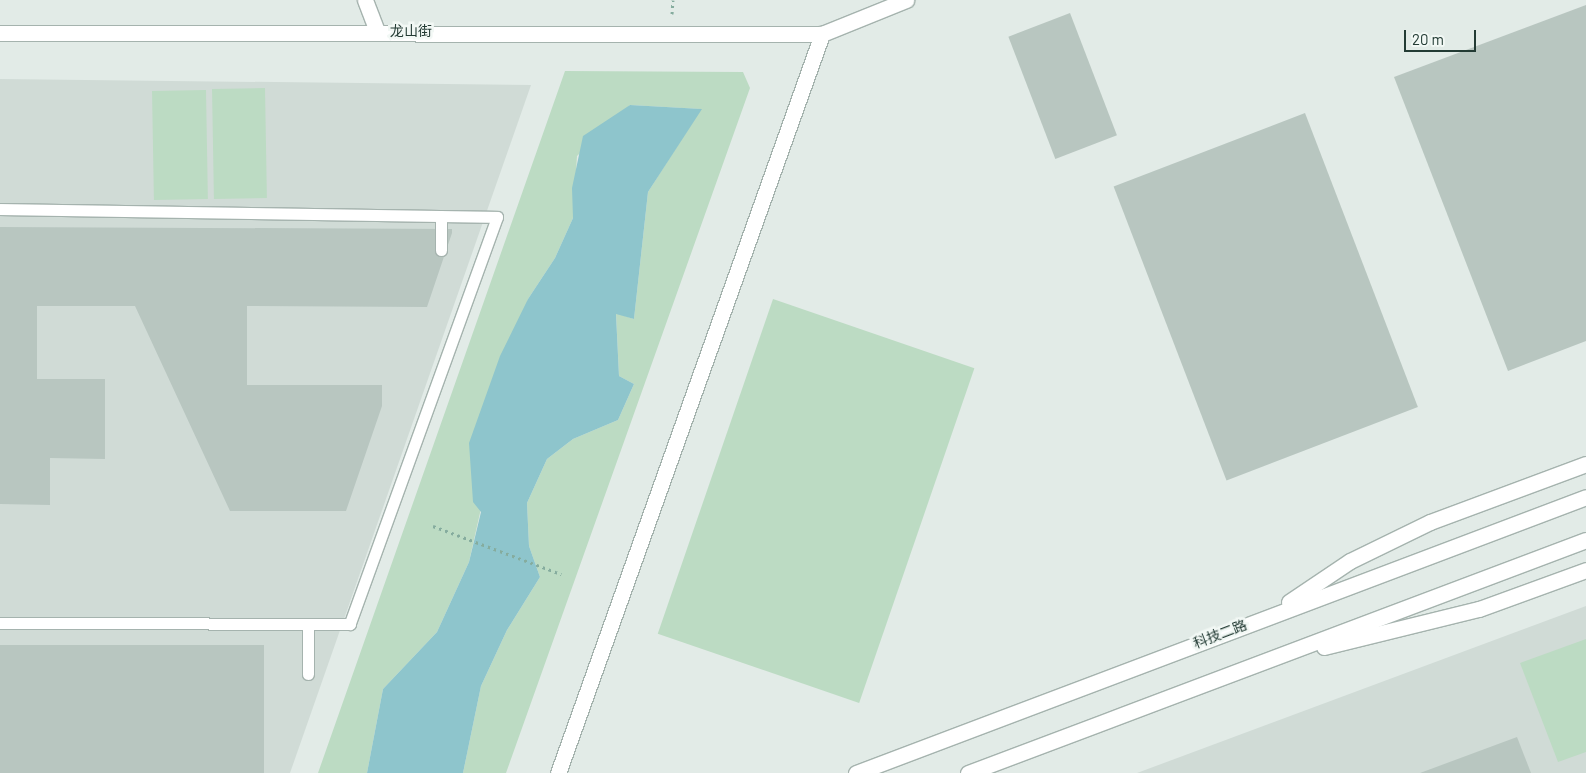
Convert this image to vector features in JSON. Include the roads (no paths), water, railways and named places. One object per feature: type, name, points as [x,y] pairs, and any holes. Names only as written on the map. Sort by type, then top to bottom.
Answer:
[{"type":"street","points":[[365,0],[377,31]]},
{"type":"street","points":[[558,773],[822,34],[906,0]]},
{"type":"street","name":"龙山街","points":[[0,33],[377,31],[822,34]]},
{"type":"street","points":[[1267,616],[1350,561],[1430,522],[1586,464]]},
{"type":"street","name":"科技二路","points":[[856,773],[1267,616],[1586,497]]},
{"type":"street","points":[[968,773],[1586,540]]},
{"type":"street","points":[[1284,655],[1422,626],[1586,570]]},
{"type":"lane","points":[[0,209],[497,217],[350,624],[308,626],[0,623]]},
{"type":"lane","points":[[441,216],[441,250]]},
{"type":"lane","points":[[308,626],[308,674]]},
{"type":"water","points":[[630,105],[702,109],[648,192],[634,319],[616,314],[619,376],[634,384],[618,420],[573,439],[547,459],[527,503],[529,546],[540,577],[507,630],[481,686],[463,773],[367,773],[383,689],[437,632],[469,562],[481,512],[473,502],[469,443],[500,356],[528,299],[555,258],[573,218],[572,188],[583,136]]}]
